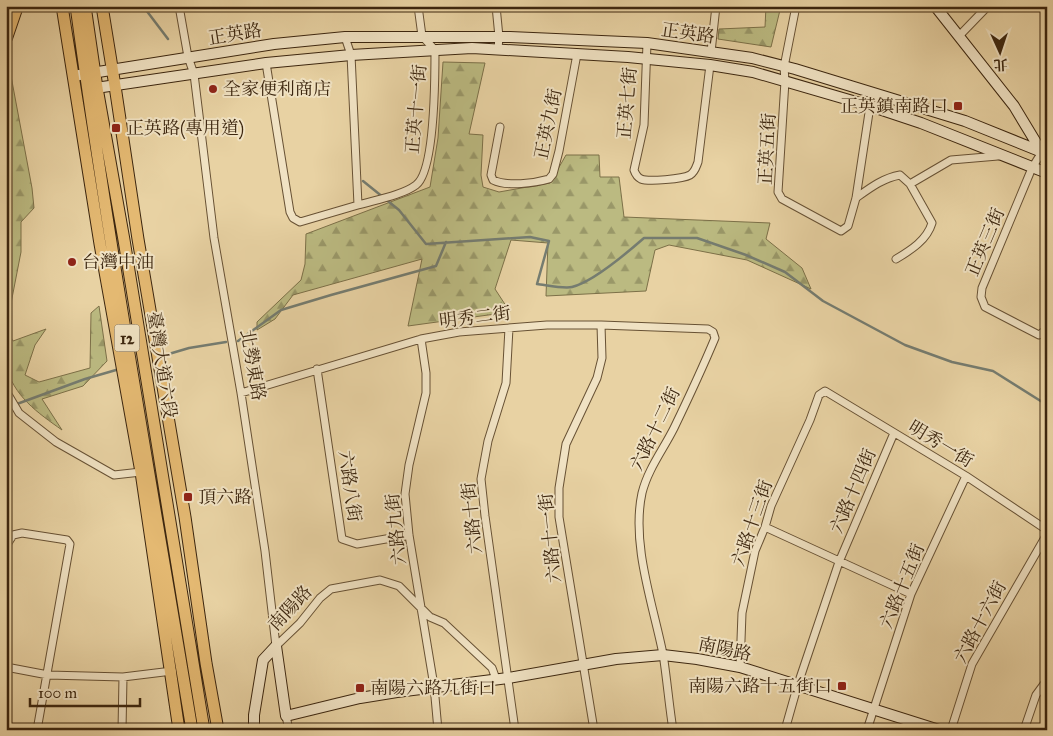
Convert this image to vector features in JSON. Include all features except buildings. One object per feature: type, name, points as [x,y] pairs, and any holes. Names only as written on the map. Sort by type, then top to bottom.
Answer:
[{"type":"highway","points":[[6,38],[18,6]]},
{"type":"main road","name":"12","points":[[62,6],[100,244],[141,472],[180,730]]},
{"type":"main road","name":"臺灣大道六段","points":[[76,6],[90,73]]},
{"type":"main road","name":"臺灣大道六段","points":[[85,6],[90,73],[112,243],[192,730]]},
{"type":"main road","name":"臺灣大道六段","points":[[102,6],[218,730]]},
{"type":"main road","name":"臺灣大道六段","points":[[92,88],[125,250],[204,730]]},
{"type":"street","name":"北勢東路","points":[[179,6],[188,57],[194,74],[214,238],[242,393],[289,730]]},
{"type":"street","points":[[418,6],[422,36]]},
{"type":"street","points":[[496,6],[499,37],[498,49]]},
{"type":"street","points":[[711,52],[716,6]]},
{"type":"street","points":[[785,81],[784,67],[796,6]]},
{"type":"street","points":[[935,6],[1014,106],[1045,155]]},
{"type":"street","points":[[958,36],[988,6]]},
{"type":"street","name":"正英十一街","points":[[266,63],[290,212],[293,218],[300,222],[407,190],[418,184],[424,175],[433,124],[435,50],[422,36]]},
{"type":"street","name":"正英路","points":[[73,76],[274,44],[345,37],[499,37],[647,43],[752,58],[784,67],[965,121],[1045,155]]},
{"type":"street","points":[[345,37],[351,55],[358,204]]},
{"type":"street","name":"正英七街","points":[[647,43],[644,125],[634,170],[635,174],[642,179],[660,180],[689,176],[695,170],[698,162],[710,64]]},
{"type":"street","name":"正英路","points":[[75,90],[115,86],[266,63],[435,50],[498,49],[710,64],[753,72],[870,106],[921,123],[1047,173]]},
{"type":"street","name":"正英九街","points":[[500,127],[491,174],[493,180],[500,183],[537,182],[549,179],[553,174],[559,151],[577,54]]},
{"type":"street","name":"正英五街","points":[[785,81],[778,192],[782,199],[841,231],[848,226],[856,198],[870,106]]},
{"type":"street","name":"正英三街","points":[[1045,155],[1032,168],[982,288],[981,297],[985,308],[1039,335],[1047,329]]},
{"type":"street","points":[[910,184],[951,160],[995,156],[1032,168]]},
{"type":"street","points":[[856,198],[877,183],[892,176],[900,175],[910,184],[932,223],[929,233],[911,250],[896,260]]},
{"type":"street","name":"明秀二街","points":[[242,393],[317,369],[421,340],[459,332],[547,325],[601,325],[708,329],[713,332],[715,338]]},
{"type":"street","name":"六路十一街","points":[[594,730],[559,517],[558,488],[566,444],[597,378],[602,358],[601,325]]},
{"type":"street","name":"六路十街","points":[[509,328],[506,383],[488,441],[481,479],[515,730]]},
{"type":"street","name":"六路十二街","points":[[673,730],[663,655],[647,580],[639,530],[642,494],[647,476],[674,429],[715,338]]},
{"type":"street","name":"六路九街","points":[[421,340],[426,373],[426,393],[409,465],[405,494],[409,535],[434,686],[438,730]]},
{"type":"street","name":"六路八街","points":[[317,369],[342,539],[357,544],[409,535]]},
{"type":"street","points":[[6,391],[18,413],[56,442],[114,475],[141,472]]},
{"type":"street","name":"明秀一街","points":[[818,395],[825,391],[966,476],[1047,530]]},
{"type":"street","name":"六路十三街","points":[[740,667],[742,613],[755,551],[771,506],[810,420],[818,395]]},
{"type":"street","name":"六路十四街","points":[[785,730],[798,684],[839,562],[894,433]]},
{"type":"street","name":"六路十五街","points":[[867,730],[910,594],[966,476]]},
{"type":"street","name":"六路十四街","points":[[765,527],[910,594]]},
{"type":"street","points":[[6,546],[13,535],[22,533],[67,540],[70,544],[38,729],[48,730]]},
{"type":"street","name":"六路十六街","points":[[951,730],[972,664],[1047,534]]},
{"type":"street","name":"南陽路","points":[[276,646],[300,623],[320,598],[331,589],[380,580],[399,586],[430,617],[444,623],[492,668],[496,679]]},
{"type":"street","points":[[254,730],[254,715],[264,660],[276,646]]},
{"type":"street","name":"南陽路","points":[[286,716],[360,698],[434,686],[508,678],[616,659],[663,655],[740,667],[939,730]]},
{"type":"street","points":[[6,667],[48,674],[123,677],[170,672],[206,663]]},
{"type":"street","points":[[122,730],[123,677]]},
{"type":"street","points":[[1024,730],[1036,694],[1047,680]]},
{"type":"green space","points":[[766,6],[781,6],[771,47],[718,39],[719,29],[765,27]]},
{"type":"green space","points":[[8,60],[34,208],[21,222],[21,252],[6,329],[6,64]]},
{"type":"green space","points":[[443,62],[485,63],[469,134],[483,135],[481,175],[483,187],[499,192],[550,183],[566,155],[599,155],[600,177],[619,177],[624,217],[770,223],[766,239],[802,268],[811,289],[747,260],[669,245],[655,250],[646,291],[546,296],[548,243],[511,240],[495,289],[510,312],[408,326],[422,259],[293,295],[275,319],[257,330],[257,322],[301,280],[305,264],[306,234],[430,187],[438,138]]},
{"type":"green space","points":[[99,306],[107,361],[83,386],[42,399],[62,430],[28,403],[14,386],[6,365],[6,329],[13,341],[46,329],[35,345],[25,375],[39,382],[90,368],[91,313]]},
{"type":"waterway","points":[[143,6],[168,39]]},
{"type":"waterway","points":[[363,181],[399,210],[426,244],[530,237],[549,241],[537,284],[564,288],[580,284],[610,266],[644,238],[697,238],[746,255],[785,272],[823,301],[905,345],[952,362],[993,371],[1047,405]]},
{"type":"waterway","points":[[238,341],[281,310],[436,266],[446,242]]},
{"type":"waterway","points":[[162,356],[189,348],[226,342]]},
{"type":"waterway","points":[[6,408],[85,379],[116,370]]},
{"type":"place","name":"全家便利商店","points":[[213,89]]},
{"type":"place","name":"正英鎮南路口","points":[[958,106]]},
{"type":"place","name":"正英路(專用道)","points":[[116,128]]},
{"type":"place","name":"台灣中油","points":[[72,262]]},
{"type":"place","name":"頂六路","points":[[188,497]]},
{"type":"place","name":"南陽六路十五街口","points":[[842,686]]},
{"type":"place","name":"南陽六路九街口","points":[[360,688]]}]
